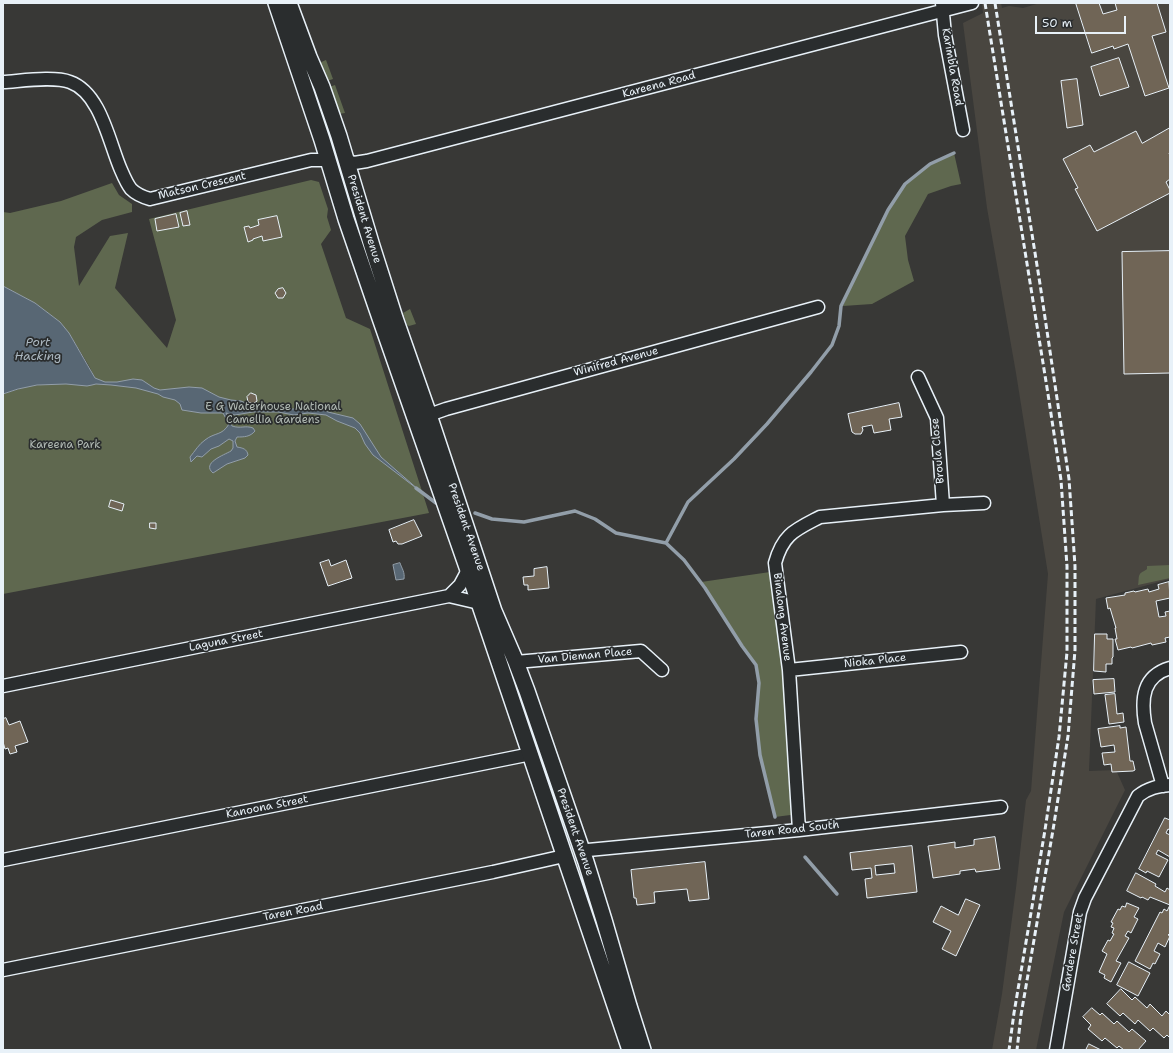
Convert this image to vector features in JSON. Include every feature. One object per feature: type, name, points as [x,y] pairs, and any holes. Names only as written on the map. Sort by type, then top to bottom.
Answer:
[{"type":"main road","name":"President Avenue","points":[[287,3],[328,160],[346,219],[501,666],[630,1050]]},
{"type":"main road","name":"President Avenue","points":[[287,3],[322,87],[347,161],[384,282],[494,611],[516,662],[582,851],[643,1050]]},
{"type":"main road","name":"Matson Crescent","points":[[328,160],[347,161]]},
{"type":"main road","name":"Winifred Avenue","points":[[415,420],[429,414]]},
{"type":"main road","name":"Van Dieman Place","points":[[501,666],[516,662]]},
{"type":"main road","name":"Taren Road","points":[[564,856],[582,851]]},
{"type":"street","name":"Kareena Road","points":[[347,161],[354,163],[367,161],[942,7],[972,3]]},
{"type":"street","name":"Karimbla Road","points":[[942,7],[945,35],[963,130]]},
{"type":"street","name":"Matson Crescent","points":[[3,82],[58,80],[70,82],[81,88],[94,101],[125,179],[131,189],[138,195],[145,198],[150,199],[172,194],[311,160],[328,160]]},
{"type":"street","name":"Winifred Avenue","points":[[429,414],[818,307]]},
{"type":"street","name":"Broula Close","points":[[918,377],[937,418],[943,505]]},
{"type":"street","name":"Binalong Avenue","points":[[799,830],[789,670],[775,563],[779,549],[788,535],[820,517],[943,505],[984,503]]},
{"type":"street","points":[[449,596],[460,584],[468,570]]},
{"type":"street","name":"Laguna Street","points":[[3,686],[449,596],[479,603]]},
{"type":"street","name":"Van Dieman Place","points":[[516,662],[641,651],[662,670]]},
{"type":"street","name":"Nioka Place","points":[[789,670],[961,652]]},
{"type":"street","points":[[1166,785],[1145,722],[1143,701],[1145,690],[1149,681],[1156,674],[1170,668]]},
{"type":"street","name":"Kanoona Street","points":[[3,860],[531,754]]},
{"type":"street","name":"Gardere Street","points":[[1056,1050],[1080,912],[1085,898],[1138,796],[1151,788],[1166,785]]},
{"type":"street","name":"Taren Road South","points":[[582,851],[799,830],[1001,807]]},
{"type":"street","name":"Taren Road","points":[[3,970],[477,875],[564,856]]},
{"type":"shaded area","points":[[982,3],[1001,3],[1002,8],[1009,6],[1023,8],[1040,3],[1170,3],[1170,579],[1096,599],[1089,771],[1116,770],[1125,790],[1064,912],[1036,1050],[992,1050],[1002,994],[1026,800],[1031,791],[1048,574],[1016,373],[987,208],[963,23],[983,13]]},
{"type":"green space","points":[[326,60],[333,79],[327,81],[319,63]]},
{"type":"green space","points":[[335,85],[345,113],[338,114],[329,87]]},
{"type":"green space","points":[[954,153],[961,184],[928,194],[905,236],[908,260],[914,281],[872,304],[843,306],[887,210],[905,184],[930,164]]},
{"type":"green space","name":"E G Waterhouse National Camellia Gardens","points":[[311,180],[319,182],[328,209],[327,217],[331,230],[321,244],[346,318],[370,329],[429,513],[3,594],[3,394],[29,386],[73,384],[96,380],[69,333],[60,322],[35,303],[3,286],[3,212],[10,213],[61,201],[112,183],[119,195],[132,204],[132,212],[102,220],[76,237],[74,247],[79,286],[110,236],[128,233],[115,288],[167,348],[176,320],[149,219]]},
{"type":"green space","points":[[410,309],[416,324],[409,326],[407,325],[403,313]]},
{"type":"green space","points":[[1170,565],[1170,578],[1138,585],[1139,575],[1147,569],[1147,566]]},
{"type":"green space","points":[[777,571],[798,814],[775,817],[760,755],[756,719],[759,683],[756,665],[701,582]]},
{"type":"water","name":"Port Hacking","points":[[3,286],[35,303],[60,322],[69,333],[95,378],[105,382],[117,382],[133,379],[142,380],[160,390],[189,387],[202,388],[219,397],[241,401],[252,406],[266,409],[299,409],[315,406],[328,412],[353,418],[360,424],[381,457],[420,491],[373,455],[365,444],[360,433],[355,428],[326,415],[308,413],[294,415],[278,412],[253,412],[235,415],[226,413],[232,426],[250,427],[255,431],[249,436],[237,437],[235,441],[237,447],[243,448],[247,451],[248,455],[245,458],[227,464],[213,473],[210,466],[219,457],[231,451],[233,448],[233,441],[229,439],[219,446],[211,449],[202,457],[197,456],[191,462],[190,457],[203,442],[224,430],[229,424],[223,413],[201,413],[182,410],[180,404],[175,400],[158,394],[136,388],[111,385],[37,385],[3,394]]},
{"type":"water","points":[[400,563],[404,572],[404,579],[396,580],[393,565]]},
{"type":"building","points":[[1076,3],[1099,3],[1103,14],[1117,10],[1115,3],[1157,3],[1166,32],[1152,36],[1169,88],[1145,96],[1128,44],[1114,49],[1113,46],[1092,53]]},
{"type":"building","points":[[1119,58],[1129,87],[1100,96],[1091,67]]},
{"type":"building","points":[[1077,79],[1083,125],[1067,128],[1061,81]]},
{"type":"building","points":[[1170,128],[1170,179],[1166,182],[1170,193],[1097,231],[1075,189],[1078,188],[1063,159],[1090,145],[1094,152],[1136,131],[1142,143]]},
{"type":"building","points":[[187,211],[190,225],[183,226],[180,213]]},
{"type":"building","points":[[176,214],[179,227],[157,231],[155,219]]},
{"type":"building","points":[[277,216],[282,237],[263,241],[262,236],[248,242],[244,227],[249,226],[250,228],[259,225],[258,220]]},
{"type":"building","points":[[1170,251],[1170,373],[1124,374],[1122,252]]},
{"type":"building","points":[[283,288],[286,293],[283,298],[278,298],[275,293],[278,289]]},
{"type":"building","points":[[251,393],[256,395],[257,401],[253,404],[248,402],[247,397]]},
{"type":"building","points":[[899,403],[902,417],[889,419],[891,430],[874,433],[872,425],[862,427],[863,430],[861,434],[855,434],[852,432],[848,414]]},
{"type":"building","points":[[111,500],[124,504],[122,511],[109,507]]},
{"type":"building","points":[[414,520],[422,536],[402,544],[398,544],[396,541],[393,542],[389,530]]},
{"type":"building","points":[[150,523],[156,523],[156,529],[150,528]]},
{"type":"building","points":[[329,560],[331,566],[346,560],[352,578],[328,586],[320,563]]},
{"type":"building","points":[[547,567],[549,588],[528,590],[528,585],[524,585],[523,577],[534,576],[534,569]]},
{"type":"building","points":[[1169,582],[1170,598],[1156,601],[1159,617],[1166,616],[1165,612],[1170,611],[1170,637],[1165,638],[1166,642],[1152,645],[1151,643],[1118,650],[1115,639],[1117,639],[1116,628],[1110,608],[1108,609],[1106,598],[1148,589],[1149,592],[1159,589],[1158,585]]},
{"type":"building","points":[[1095,634],[1107,634],[1107,639],[1113,639],[1112,664],[1106,664],[1106,672],[1094,671]]},
{"type":"building","points":[[1114,679],[1115,692],[1094,694],[1093,680]]},
{"type":"building","points":[[1115,694],[1117,714],[1123,713],[1124,722],[1109,724],[1105,695]]},
{"type":"building","points":[[6,718],[9,725],[20,721],[28,742],[15,746],[17,752],[10,754],[8,748],[5,749],[3,742],[3,719]]},
{"type":"building","points":[[1120,726],[1120,728],[1126,727],[1130,761],[1133,761],[1135,770],[1133,771],[1112,772],[1111,764],[1104,765],[1102,753],[1115,752],[1114,745],[1101,747],[1098,729]]},
{"type":"building","points":[[1165,818],[1170,820],[1170,830],[1168,829],[1166,833],[1170,835],[1170,857],[1158,850],[1156,854],[1168,860],[1159,877],[1139,869]]},
{"type":"building","points":[[995,837],[1000,869],[976,872],[975,869],[960,871],[960,874],[933,878],[928,846],[955,842],[955,848],[974,845],[974,840]]},
{"type":"building","points":[[912,846],[917,892],[867,898],[865,879],[872,878],[871,868],[852,870],[850,853]],"holes":[[[894,864],[895,873],[876,875],[875,866]]]},
{"type":"building","points":[[705,862],[709,899],[689,901],[687,889],[654,892],[655,903],[637,905],[636,898],[634,898],[631,870]]},
{"type":"building","points":[[1136,873],[1156,884],[1155,886],[1165,892],[1167,888],[1170,890],[1170,905],[1150,897],[1148,900],[1142,897],[1141,898],[1127,891]]},
{"type":"building","points":[[966,899],[980,905],[956,956],[942,949],[951,931],[933,922],[941,906],[958,915]]},
{"type":"building","points":[[1127,903],[1139,908],[1134,917],[1138,919],[1131,933],[1128,931],[1125,936],[1129,938],[1116,961],[1121,963],[1111,982],[1104,978],[1105,975],[1099,972],[1107,954],[1102,951],[1108,940],[1110,941],[1114,934],[1112,933],[1114,928],[1111,927],[1113,923],[1111,922],[1118,909],[1120,910],[1122,906],[1125,907]]},
{"type":"building","points":[[1170,905],[1170,933],[1168,935],[1170,936],[1165,947],[1158,943],[1154,951],[1160,954],[1155,964],[1153,963],[1150,969],[1135,961],[1160,912],[1162,913],[1164,909],[1167,911]]},
{"type":"building","points":[[1129,962],[1150,973],[1138,996],[1117,985]]},
{"type":"building","points":[[1121,989],[1132,1000],[1135,997],[1147,1008],[1150,1004],[1162,1016],[1166,1011],[1170,1015],[1170,1038],[1167,1035],[1164,1038],[1153,1028],[1150,1031],[1138,1020],[1135,1024],[1123,1013],[1120,1016],[1107,1004]]},
{"type":"building","points":[[1092,1008],[1100,1015],[1102,1013],[1114,1024],[1117,1021],[1129,1032],[1132,1029],[1146,1041],[1138,1050],[1124,1050],[1119,1046],[1117,1048],[1105,1038],[1102,1041],[1088,1029],[1091,1025],[1083,1017]]},
{"type":"building","points":[[1089,1044],[1101,1050],[1086,1050]]},
{"type":"waterway","points":[[666,543],[688,502],[734,459],[767,424],[832,345],[839,326],[841,306],[888,210],[905,184],[930,164],[954,153]]},
{"type":"waterway","points":[[416,488],[436,503]]},
{"type":"waterway","points":[[475,513],[492,519],[524,522],[575,511],[595,519],[616,533],[666,543],[684,560],[705,588],[756,665],[759,683],[756,719],[760,755],[775,817]]},
{"type":"waterway","points":[[805,857],[837,894]]},
{"type":"railway","points":[[985,3],[1061,480],[1067,566],[1067,652],[1059,737],[1009,1050]]},
{"type":"railway","points":[[995,3],[1040,284],[1069,479],[1075,566],[1075,650],[1068,736],[1021,1015],[1017,1050]]},
{"type":"park label","name":"Kareena Park","points":[[65,445]]}]
